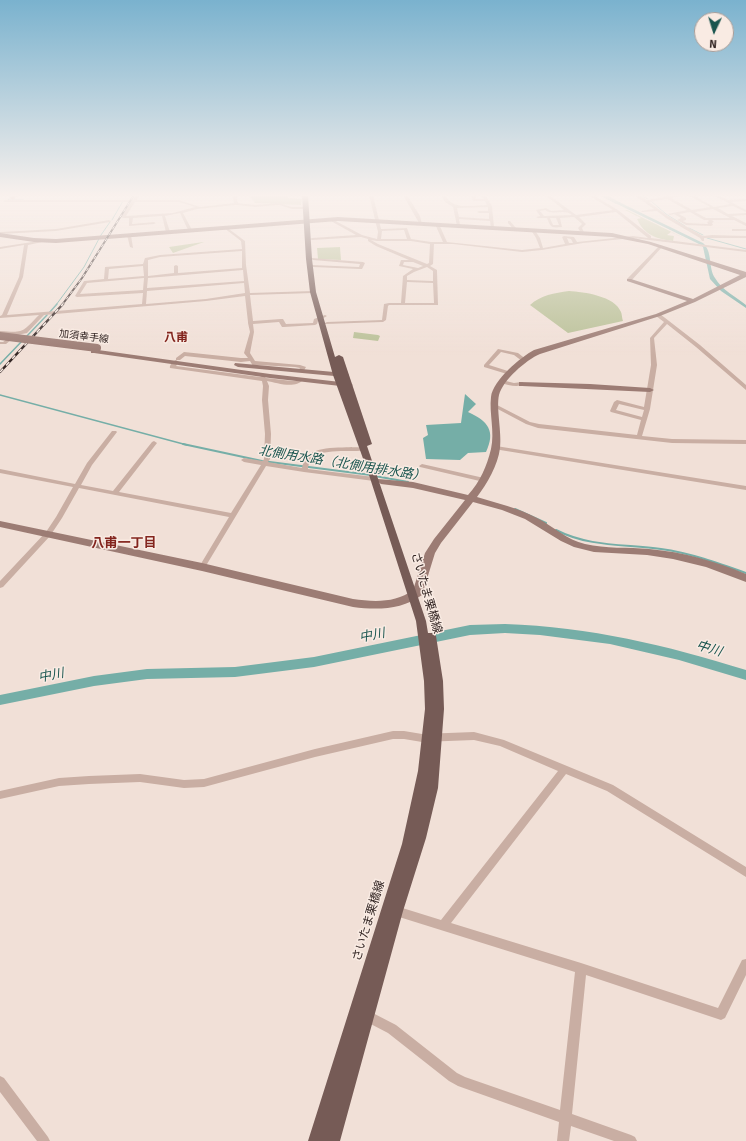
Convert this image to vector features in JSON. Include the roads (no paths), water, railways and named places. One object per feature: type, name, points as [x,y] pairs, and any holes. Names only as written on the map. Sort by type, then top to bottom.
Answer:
[{"type":"main road","name":"さいたま栗橋線","points":[[310,248],[313,292],[424,621],[430,657],[430,702],[433,737],[432,788],[419,838],[396,911],[331,1141]]},
{"type":"main road","name":"さいたま栗橋線","points":[[312,248],[317,292],[322,317],[327,324],[341,375]]},
{"type":"main road","name":"さいたま栗橋線","points":[[345,384],[364,449],[376,477]]},
{"type":"main road","name":"さいたま栗橋線","points":[[317,1141],[409,844],[433,737]]},
{"type":"street","points":[[25,248],[21,276],[2,317],[42,315],[206,300],[247,294],[313,292]]},
{"type":"street","points":[[327,324],[382,321],[384,320],[386,305],[388,304],[436,304],[435,270],[385,248]]},
{"type":"street","points":[[403,304],[405,276],[431,264],[432,248]]},
{"type":"street","points":[[496,248],[522,251],[546,248]]},
{"type":"street","points":[[659,248],[629,280],[693,302]]},
{"type":"street","points":[[667,248],[746,275]]},
{"type":"street","points":[[720,248],[746,251]]},
{"type":"street","points":[[144,305],[146,259],[160,256],[244,250],[247,294],[252,332],[247,353],[253,362]]},
{"type":"street","points":[[412,260],[402,261],[401,266],[418,269]]},
{"type":"street","points":[[313,262],[363,263],[360,268],[313,262]]},
{"type":"street","points":[[106,280],[108,268],[145,265]]},
{"type":"street","points":[[176,266],[176,275]]},
{"type":"street","points":[[245,269],[86,282],[77,296],[246,282]]},
{"type":"street","points":[[0,524],[202,567],[334,599],[365,605],[388,604],[415,594],[430,553],[484,480],[496,448],[496,396],[502,382],[509,373],[524,360],[537,352],[658,315],[693,302],[746,275]]},
{"type":"street","points":[[405,281],[435,282]]},
{"type":"street","points":[[0,344],[4,343],[16,334],[25,332],[42,315]]},
{"type":"street","points":[[658,315],[699,347],[746,388]]},
{"type":"street","points":[[250,322],[282,320],[283,326],[315,324],[316,320],[322,317]]},
{"type":"street","points":[[639,438],[647,409],[654,365],[652,338],[666,322]]},
{"type":"street","points":[[0,332],[23,335]]},
{"type":"street","name":"加須幸手線","points":[[0,336],[150,358],[177,360]]},
{"type":"street","name":"加須幸手線","points":[[0,339],[166,357],[177,360]]},
{"type":"street","points":[[509,373],[486,366],[500,350],[516,354],[524,360]]},
{"type":"street","points":[[300,380],[292,383],[172,367],[184,354],[283,365],[299,365],[303,367],[301,371]]},
{"type":"street","points":[[177,360],[341,375]]},
{"type":"street","points":[[177,360],[300,380],[345,384]]},
{"type":"street","points":[[202,567],[266,462],[268,434],[263,378]]},
{"type":"street","points":[[502,382],[523,386],[649,391]]},
{"type":"street","points":[[644,419],[613,411],[617,402],[647,409]]},
{"type":"street","points":[[495,406],[528,423],[538,426],[605,432],[639,438],[672,441],[746,442]]},
{"type":"street","points":[[0,585],[48,534],[59,518],[89,464],[114,432]]},
{"type":"street","points":[[115,493],[154,443]]},
{"type":"street","points":[[496,448],[746,488]]},
{"type":"street","points":[[304,470],[307,461],[315,454],[330,451],[364,449]]},
{"type":"street","points":[[244,460],[266,462],[304,470],[376,477],[471,497],[530,518],[553,534],[578,545],[592,548],[677,556],[704,562],[746,578]]},
{"type":"street","points":[[422,466],[484,480]]},
{"type":"street","points":[[0,471],[233,516]]},
{"type":"street","points":[[0,795],[51,784],[89,780],[140,778],[184,784],[204,783],[314,753],[393,735],[433,737],[474,736],[501,743],[596,781],[627,798],[746,872]]},
{"type":"street","points":[[444,926],[445,922],[565,769]]},
{"type":"street","points":[[396,911],[581,968],[721,1014],[746,964]]},
{"type":"street","points":[[563,1141],[581,968]]},
{"type":"street","points":[[367,1016],[392,1029],[453,1077],[462,1082],[631,1141]]},
{"type":"street","points":[[0,1082],[44,1141]]},
{"type":"water","points":[[465,394],[476,404],[468,412],[481,419],[490,432],[489,445],[486,452],[468,453],[460,460],[426,459],[423,438],[428,435],[426,425],[461,423]]},
{"type":"waterway","points":[[56,305],[84,267],[94,248]]},
{"type":"waterway","points":[[705,248],[712,278],[723,290],[746,307]]},
{"type":"waterway","points":[[49,313],[57,304]]},
{"type":"waterway","points":[[26,337],[47,315]]},
{"type":"waterway","points":[[0,364],[23,340]]},
{"type":"waterway","name":"北側用水路（北側用排水路）","points":[[0,395],[184,444]]},
{"type":"waterway","name":"北側用水路（北側用排水路）","points":[[184,444],[262,461],[371,475]]},
{"type":"waterway","name":"北側用水路（北側用排水路）","points":[[375,476],[408,482]]},
{"type":"waterway","name":"北側用水路（北側用排水路）","points":[[515,509],[546,523]]},
{"type":"waterway","name":"北側用水路（北側用排水路）","points":[[556,530],[594,542],[661,549],[683,553],[746,573]]},
{"type":"waterway","name":"中川","points":[[0,700],[94,681],[147,674],[235,672],[314,662],[470,630],[540,630],[610,639],[679,655],[746,675]]},
{"type":"railway","points":[[62,305],[82,278],[101,248]]},
{"type":"railway","points":[[0,372],[63,304]]},
{"type":"district","name":"八甫","points":[[176,338]]},
{"type":"district","name":"八甫一丁目","points":[[124,544]]}]
